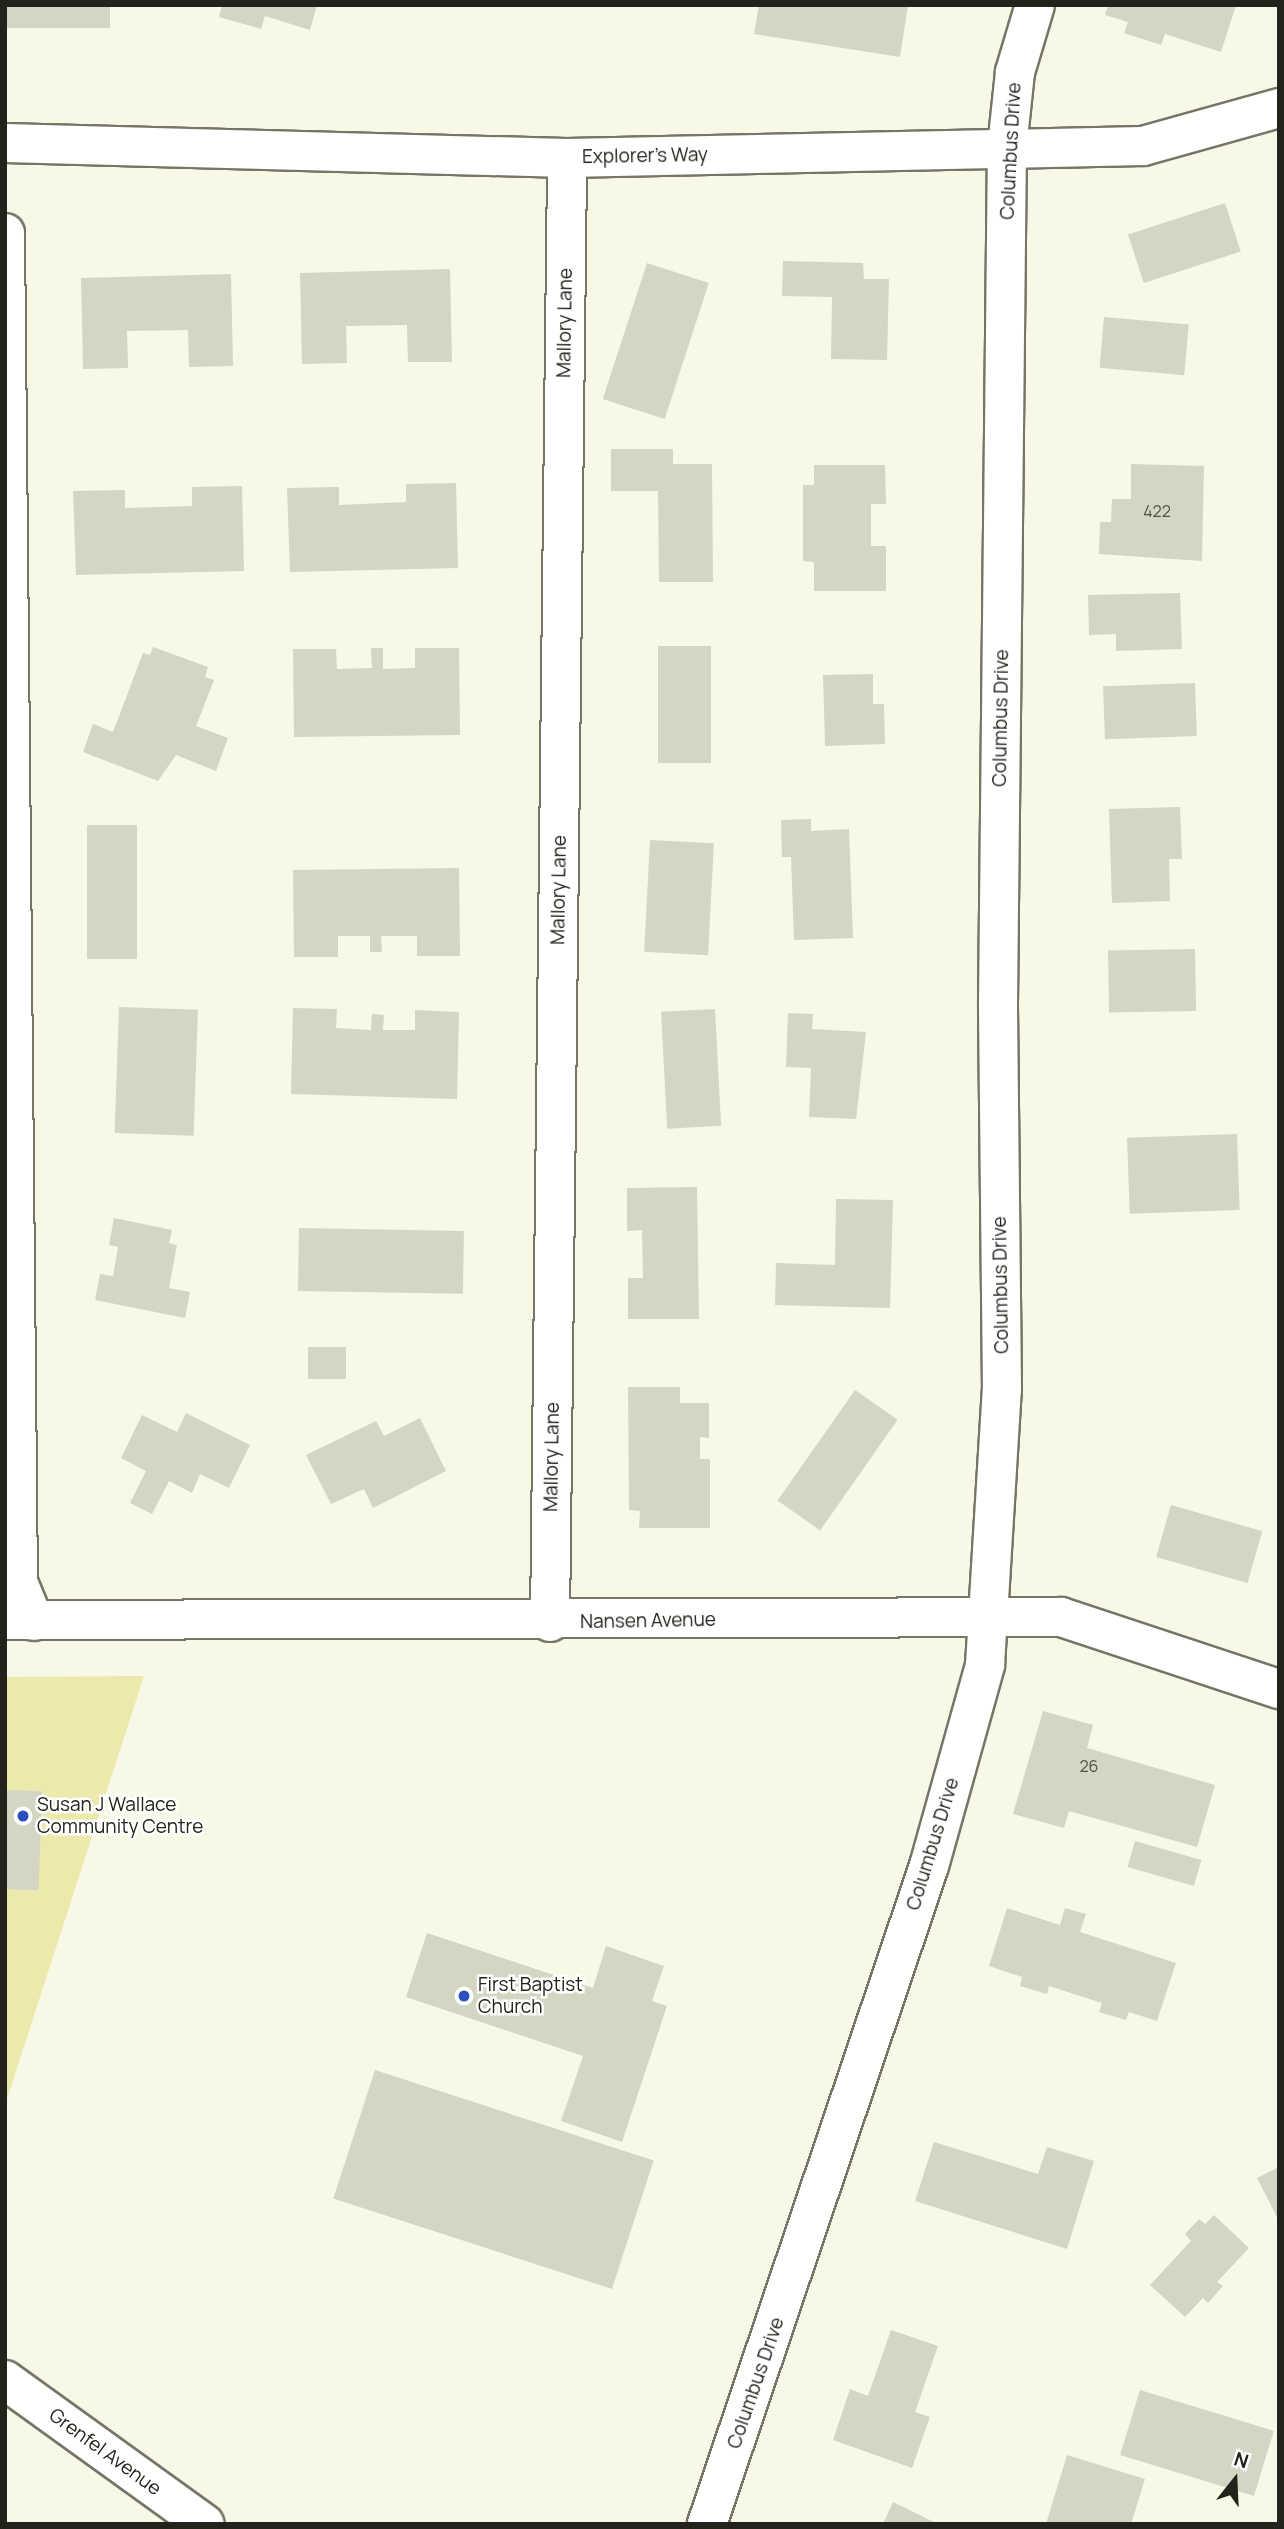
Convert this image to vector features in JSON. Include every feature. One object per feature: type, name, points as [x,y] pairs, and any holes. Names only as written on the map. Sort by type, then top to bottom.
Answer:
[{"type":"street","name":"Columbus Drive","points":[[708,2524],[929,1866],[985,1665],[1002,1390],[998,1003],[1007,147],[1015,72],[1035,5]]},
{"type":"street","name":"Explorer's Way","points":[[5,144],[567,158],[1143,146],[1279,108]]},
{"type":"street","name":"Mallory Lane","points":[[550,1622],[567,158]]},
{"type":"street","points":[[5,233],[20,1621]]},
{"type":"street","name":"Nansen Avenue","points":[[20,1621],[550,1622],[1061,1617],[1279,1689]]},
{"type":"street","name":"Grenfel Avenue","points":[[5,2380],[205,2524]]},
{"type":"shaded area","points":[[144,1676],[5,2105],[5,1677]]},
{"type":"building","points":[[5,5],[110,5],[110,28],[5,28]]},
{"type":"building","points":[[222,5],[317,5],[310,30],[265,16],[261,29],[219,17]]},
{"type":"building","points":[[759,5],[908,5],[900,57],[754,34]]},
{"type":"building","points":[[1108,5],[1236,5],[1221,52],[1165,34],[1161,45],[1124,33],[1128,22],[1105,15]]},
{"type":"building","points":[[1225,203],[1241,252],[1144,283],[1128,235]]},
{"type":"building","points":[[783,261],[863,263],[864,279],[889,279],[887,360],[831,359],[832,297],[782,296]]},
{"type":"building","points":[[647,263],[709,283],[665,419],[603,399]]},
{"type":"building","points":[[450,269],[452,362],[408,362],[407,325],[346,326],[347,363],[302,364],[300,273]]},
{"type":"building","points":[[231,274],[233,366],[189,367],[188,330],[127,331],[128,368],[83,369],[81,278]]},
{"type":"building","points":[[1104,317],[1189,324],[1184,375],[1100,368]]},
{"type":"building","points":[[611,449],[673,449],[673,464],[712,464],[713,582],[659,582],[658,491],[611,491]]},
{"type":"building","points":[[1131,464],[1204,466],[1202,561],[1099,554],[1100,522],[1111,522],[1112,499],[1131,499]]},
{"type":"building","points":[[814,465],[885,465],[886,504],[871,504],[871,546],[886,546],[886,591],[814,591],[814,562],[803,561],[803,485],[814,485]]},
{"type":"building","points":[[456,483],[458,568],[290,572],[287,488],[339,487],[339,505],[406,502],[406,484]]},
{"type":"building","points":[[242,486],[244,571],[76,575],[73,491],[125,490],[125,508],[192,506],[192,487]]},
{"type":"building","points":[[1180,593],[1182,649],[1116,651],[1116,634],[1089,635],[1088,595]]},
{"type":"building","points":[[658,646],[711,646],[711,763],[658,763]]},
{"type":"building","points":[[153,647],[208,667],[205,677],[214,680],[196,726],[228,738],[216,771],[176,755],[158,781],[83,752],[93,724],[113,732],[143,653],[150,655]]},
{"type":"building","points":[[371,648],[383,648],[383,669],[415,668],[415,648],[459,648],[460,735],[294,737],[293,649],[336,649],[337,669],[372,668]]},
{"type":"building","points":[[873,674],[873,704],[884,704],[885,744],[825,746],[823,675]]},
{"type":"building","points":[[1195,683],[1197,736],[1105,739],[1103,686]]},
{"type":"building","points":[[1180,807],[1182,859],[1169,859],[1170,901],[1112,903],[1109,809]]},
{"type":"building","points":[[811,819],[811,831],[849,829],[853,938],[794,940],[791,857],[782,857],[781,820]]},
{"type":"building","points":[[87,825],[137,825],[137,959],[87,959]]},
{"type":"building","points":[[650,840],[714,843],[708,955],[644,952]]},
{"type":"building","points":[[459,868],[460,956],[417,956],[417,936],[381,936],[382,952],[370,952],[370,936],[338,936],[338,957],[294,957],[293,870]]},
{"type":"building","points":[[1195,949],[1196,1011],[1109,1013],[1108,951]]},
{"type":"building","points":[[119,1007],[198,1010],[194,1136],[115,1133]]},
{"type":"building","points":[[293,1008],[337,1009],[336,1028],[371,1030],[372,1014],[384,1015],[383,1030],[415,1030],[415,1010],[459,1012],[457,1099],[291,1094]]},
{"type":"building","points":[[715,1009],[721,1126],[667,1129],[661,1012]]},
{"type":"building","points":[[788,1013],[813,1014],[812,1029],[866,1032],[856,1119],[809,1117],[811,1068],[786,1067]]},
{"type":"building","points":[[1237,1134],[1240,1210],[1130,1214],[1127,1138]]},
{"type":"building","points":[[697,1187],[699,1319],[628,1319],[628,1278],[643,1278],[642,1230],[627,1231],[627,1188]]},
{"type":"building","points":[[836,1199],[893,1200],[890,1308],[775,1305],[776,1263],[835,1265]]},
{"type":"building","points":[[114,1218],[172,1230],[169,1243],[177,1245],[169,1288],[190,1292],[185,1318],[95,1300],[100,1274],[113,1276],[118,1247],[109,1245]]},
{"type":"building","points":[[299,1228],[464,1231],[463,1294],[298,1291]]},
{"type":"building","points":[[308,1347],[346,1347],[346,1379],[308,1379]]},
{"type":"building","points":[[628,1387],[680,1387],[680,1403],[709,1403],[709,1438],[700,1437],[700,1459],[710,1459],[710,1528],[639,1528],[640,1511],[629,1510]]},
{"type":"building","points":[[855,1390],[898,1420],[820,1530],[778,1501]]},
{"type":"building","points":[[186,1413],[250,1445],[229,1488],[200,1474],[192,1493],[169,1481],[152,1514],[130,1503],[146,1471],[121,1458],[142,1415],[177,1432]]},
{"type":"building","points":[[420,1418],[446,1471],[373,1508],[364,1489],[331,1504],[306,1455],[376,1421],[384,1436]]},
{"type":"building","points":[[1171,1505],[1262,1531],[1247,1583],[1156,1557]]},
{"type":"building","points":[[1043,1711],[1093,1725],[1087,1748],[1215,1785],[1197,1847],[1069,1811],[1064,1828],[1013,1814]]},
{"type":"building","name":"Susan J Wallace Community Centre","points":[[5,1790],[42,1791],[39,1890],[5,1889]]},
{"type":"building","points":[[1135,1841],[1201,1860],[1194,1886],[1128,1867]]},
{"type":"building","points":[[1007,1908],[1060,1925],[1065,1908],[1086,1914],[1080,1932],[1176,1963],[1157,2021],[1129,2012],[1126,2020],[1099,2012],[1102,2003],[1049,1986],[1047,1994],[1020,1986],[1022,1977],[989,1966]]},
{"type":"building","points":[[427,1933],[593,1988],[606,1946],[664,1966],[652,2001],[667,2006],[622,2142],[561,2121],[583,2056],[406,1997]]},
{"type":"building","points":[[375,2070],[654,2161],[612,2289],[333,2198]]},
{"type":"building","points":[[934,2142],[1038,2174],[1047,2147],[1094,2161],[1067,2249],[915,2201]]},
{"type":"building","points":[[1279,2167],[1279,2221],[1257,2178]]},
{"type":"building","points":[[1214,2215],[1249,2248],[1217,2282],[1223,2286],[1208,2303],[1203,2298],[1185,2317],[1150,2285],[1191,2241],[1185,2234],[1199,2219],[1205,2224]]},
{"type":"building","points":[[891,2330],[938,2346],[915,2412],[930,2417],[912,2468],[833,2440],[850,2389],[868,2396]]},
{"type":"building","points":[[1140,2390],[1274,2431],[1254,2496],[1120,2455]]},
{"type":"building","points":[[1067,2455],[1145,2479],[1131,2524],[1046,2524]]},
{"type":"building","points":[[893,2502],[938,2524],[883,2524]]},
{"type":"place","name":"Susan J Wallace Community Centre","points":[[23,1816]]},
{"type":"place","name":"First Baptist Church","points":[[464,1996]]}]
